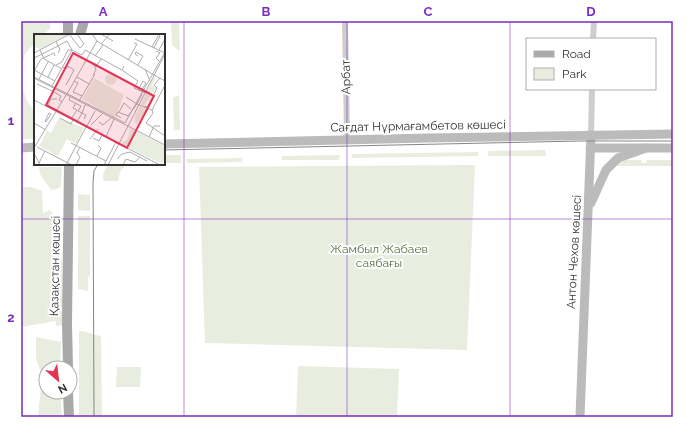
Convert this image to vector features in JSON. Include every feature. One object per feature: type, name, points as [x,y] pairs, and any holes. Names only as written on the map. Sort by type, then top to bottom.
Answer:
[{"type":"main road","points":[[68,21],[68,34]]},
{"type":"main road","points":[[80,34],[84,21]]},
{"type":"main road","name":"Сағдат Нұрмағамбетов көшесі","points":[[165,144],[673,134]]},
{"type":"main road","name":"Антон Чехов көшесі","points":[[580,417],[585,256],[589,208],[591,135]]},
{"type":"main road","points":[[21,148],[34,148]]},
{"type":"main road","points":[[590,148],[673,148]]},
{"type":"main road","points":[[589,208],[606,170],[618,158],[646,148]]},
{"type":"main road","name":"Қазақстан көшесі","points":[[68,360],[69,165]]},
{"type":"main road","points":[[68,400],[69,417]]},
{"type":"street","name":"Арбат","points":[[345,21],[347,134]]},
{"type":"street","points":[[593,38],[594,21]]},
{"type":"street","name":"Антон Чехов көшесі","points":[[591,135],[592,90]]},
{"type":"green space","points":[[21,21],[50,21],[50,29],[43,34],[34,34],[34,43],[25,54],[22,64],[23,90],[27,101],[34,111],[34,139],[21,139]]},
{"type":"green space","points":[[171,21],[179,21],[180,50],[172,45]]},
{"type":"green space","points":[[179,95],[180,130],[174,130],[173,98]]},
{"type":"green space","points":[[545,150],[546,156],[488,156],[488,151]]},
{"type":"green space","points":[[478,152],[478,156],[352,158],[352,154]]},
{"type":"green space","points":[[165,155],[181,155],[181,163],[165,163]]},
{"type":"green space","points":[[340,155],[339,160],[282,160],[282,156]]},
{"type":"green space","points":[[242,158],[242,162],[187,163],[186,159]]},
{"type":"green space","points":[[617,160],[641,160],[642,163],[646,163],[647,160],[673,160],[673,166],[617,166]]},
{"type":"green space","points":[[108,165],[125,165],[120,172],[118,181],[103,181],[103,174]]},
{"type":"green space","name":"Жамбыл Жабаев саябағы","points":[[475,165],[467,350],[205,343],[199,167]]},
{"type":"green space","points":[[39,167],[62,167],[61,186],[57,189],[51,190],[40,174]]},
{"type":"green space","points":[[21,187],[31,187],[42,191],[43,213],[50,210],[59,225],[58,256],[62,258],[63,325],[56,326],[56,321],[21,327]]},
{"type":"green space","points":[[78,194],[90,195],[90,211],[78,210]]},
{"type":"green space","points":[[78,216],[90,216],[90,276],[88,277],[88,291],[78,289]]},
{"type":"green space","points":[[79,331],[101,336],[102,417],[79,417]]},
{"type":"green space","points":[[36,337],[61,342],[60,360],[38,360],[38,364],[36,359]]},
{"type":"green space","points":[[298,366],[399,369],[397,417],[296,417]]},
{"type":"green space","points":[[117,367],[141,367],[140,387],[116,387]]},
{"type":"green space","points":[[40,400],[61,400],[62,417],[38,417]]},
{"type":"tram line","points":[[165,150],[581,141],[673,141]]},
{"type":"tram line","points":[[94,417],[93,183],[94,171],[97,165]]}]
